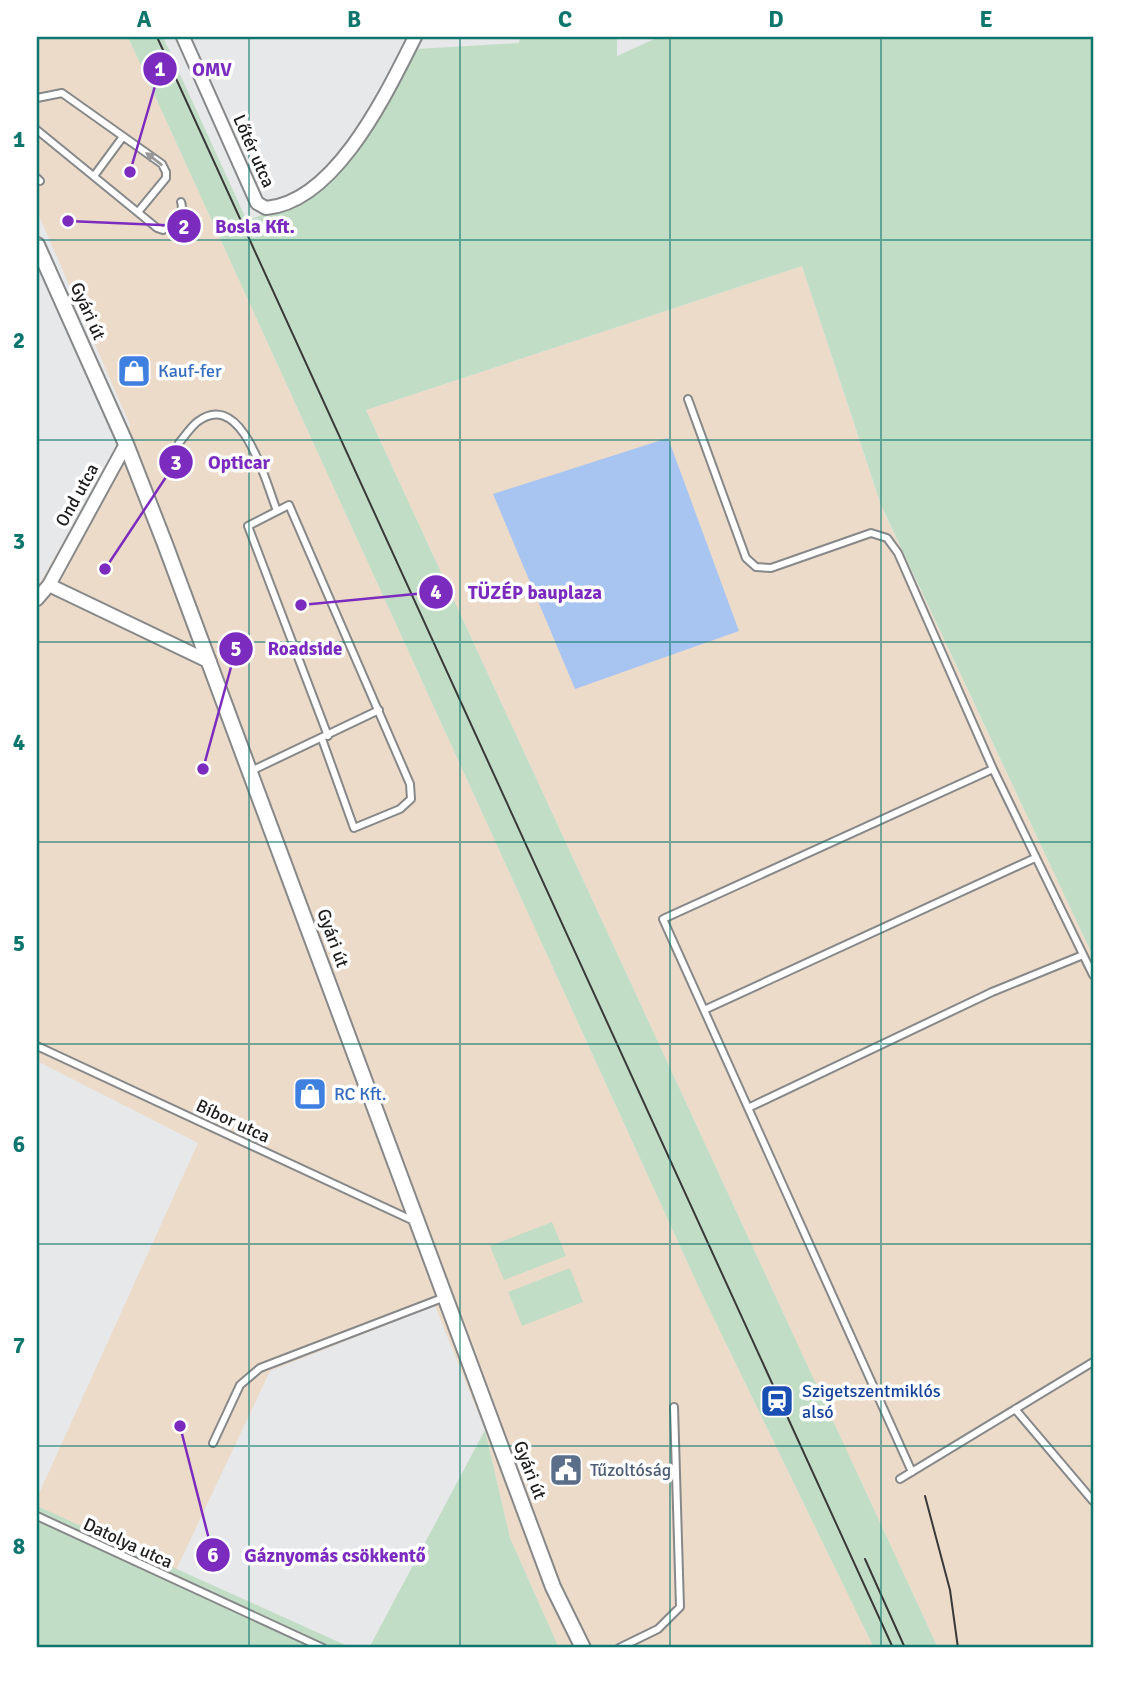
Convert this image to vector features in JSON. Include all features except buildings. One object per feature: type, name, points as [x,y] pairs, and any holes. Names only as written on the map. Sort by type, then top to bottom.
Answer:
[{"type":"street","name":"Lőtér utca","points":[[183,37],[257,204],[270,208],[295,201],[350,150],[378,110],[415,37]]},
{"type":"street","name":"Gyári út","points":[[37,245],[126,444],[251,771],[553,1587],[583,1648]]},
{"type":"street","name":"Ond utca","points":[[37,599],[49,585],[126,444]]},
{"type":"street","points":[[49,585],[210,662]]},
{"type":"lane","points":[[37,98],[62,93],[162,164],[166,172],[164,187],[155,190],[138,212]]},
{"type":"lane","points":[[37,130],[163,230],[177,219],[183,205],[181,202]]},
{"type":"lane","points":[[94,176],[122,138]]},
{"type":"lane","points":[[62,150],[68,143]]},
{"type":"lane","points":[[155,190],[161,197]]},
{"type":"lane","points":[[174,209],[177,219]]},
{"type":"lane","points":[[688,399],[746,558],[757,567],[771,568],[871,533],[887,538],[898,553],[993,769],[1093,975]]},
{"type":"lane","points":[[179,443],[198,421],[215,416],[230,417],[243,429],[277,511]]},
{"type":"lane","points":[[289,505],[379,710],[410,784],[411,799],[401,809],[354,828],[325,737],[248,526],[289,505]]},
{"type":"lane","points":[[251,771],[379,710]]},
{"type":"lane","points":[[912,1472],[663,919],[993,769]]},
{"type":"lane","points":[[704,1010],[1035,858]]},
{"type":"lane","points":[[748,1108],[992,992],[1083,955]]},
{"type":"lane","name":"Bíbor utca","points":[[37,1046],[416,1222]]},
{"type":"lane","points":[[213,1443],[240,1385],[260,1368],[445,1297]]},
{"type":"lane","points":[[900,1479],[1093,1362]]},
{"type":"lane","points":[[619,1648],[659,1629],[680,1607],[674,1407]]},
{"type":"lane","points":[[1015,1409],[1093,1501]]},
{"type":"lane","name":"Datolya utca","points":[[37,1516],[323,1648]]},
{"type":"shaded area","points":[[37,37],[128,37],[701,1292],[874,1648],[559,1648],[510,1538],[485,1430],[435,1306],[270,1371],[176,1570],[37,1506],[37,1498],[198,1143],[37,1061],[37,588],[130,425],[37,211]]},
{"type":"shaded area","points":[[802,266],[881,506],[1093,956],[1093,1648],[938,1648],[366,410]]},
{"type":"green space","points":[[128,37],[163,37],[247,221],[276,209],[358,148],[416,49],[519,43],[520,37],[617,37],[617,56],[659,37],[1093,37],[1093,956],[881,505],[802,266],[366,410],[938,1648],[874,1648],[701,1292]]},
{"type":"green space","points":[[552,1222],[566,1256],[504,1280],[490,1246]]},
{"type":"green space","points":[[570,1268],[583,1302],[522,1326],[508,1292]]},
{"type":"green space","points":[[485,1430],[510,1538],[559,1648],[369,1648]]},
{"type":"green space","points":[[37,1506],[352,1648],[37,1648]]},
{"type":"water","points":[[668,438],[739,631],[575,689],[493,494]]},
{"type":"tram line","points":[[157,37],[893,1648]]},
{"type":"tram line","points":[[925,1496],[950,1590],[958,1648]]},
{"type":"tram line","points":[[865,1559],[905,1648]]},
{"type":"place","name":"OMV","points":[[130,172]]},
{"type":"place","name":"Bosla Kft.","points":[[68,221]]},
{"type":"place","name":"Kauf-fer","points":[[134,371]]},
{"type":"place","name":"Opticar","points":[[105,569]]},
{"type":"place","name":"TÜZÉP bauplaza","points":[[301,605]]},
{"type":"place","name":"Roadside","points":[[203,769]]},
{"type":"place","name":"RC Kft.","points":[[310,1094]]},
{"type":"place","name":"Szigetszentmiklós alsó","points":[[777,1401]]},
{"type":"place","name":"Gáznyomás csökkentő","points":[[180,1426]]},
{"type":"place","name":"Tűzoltóság","points":[[566,1470]]}]
